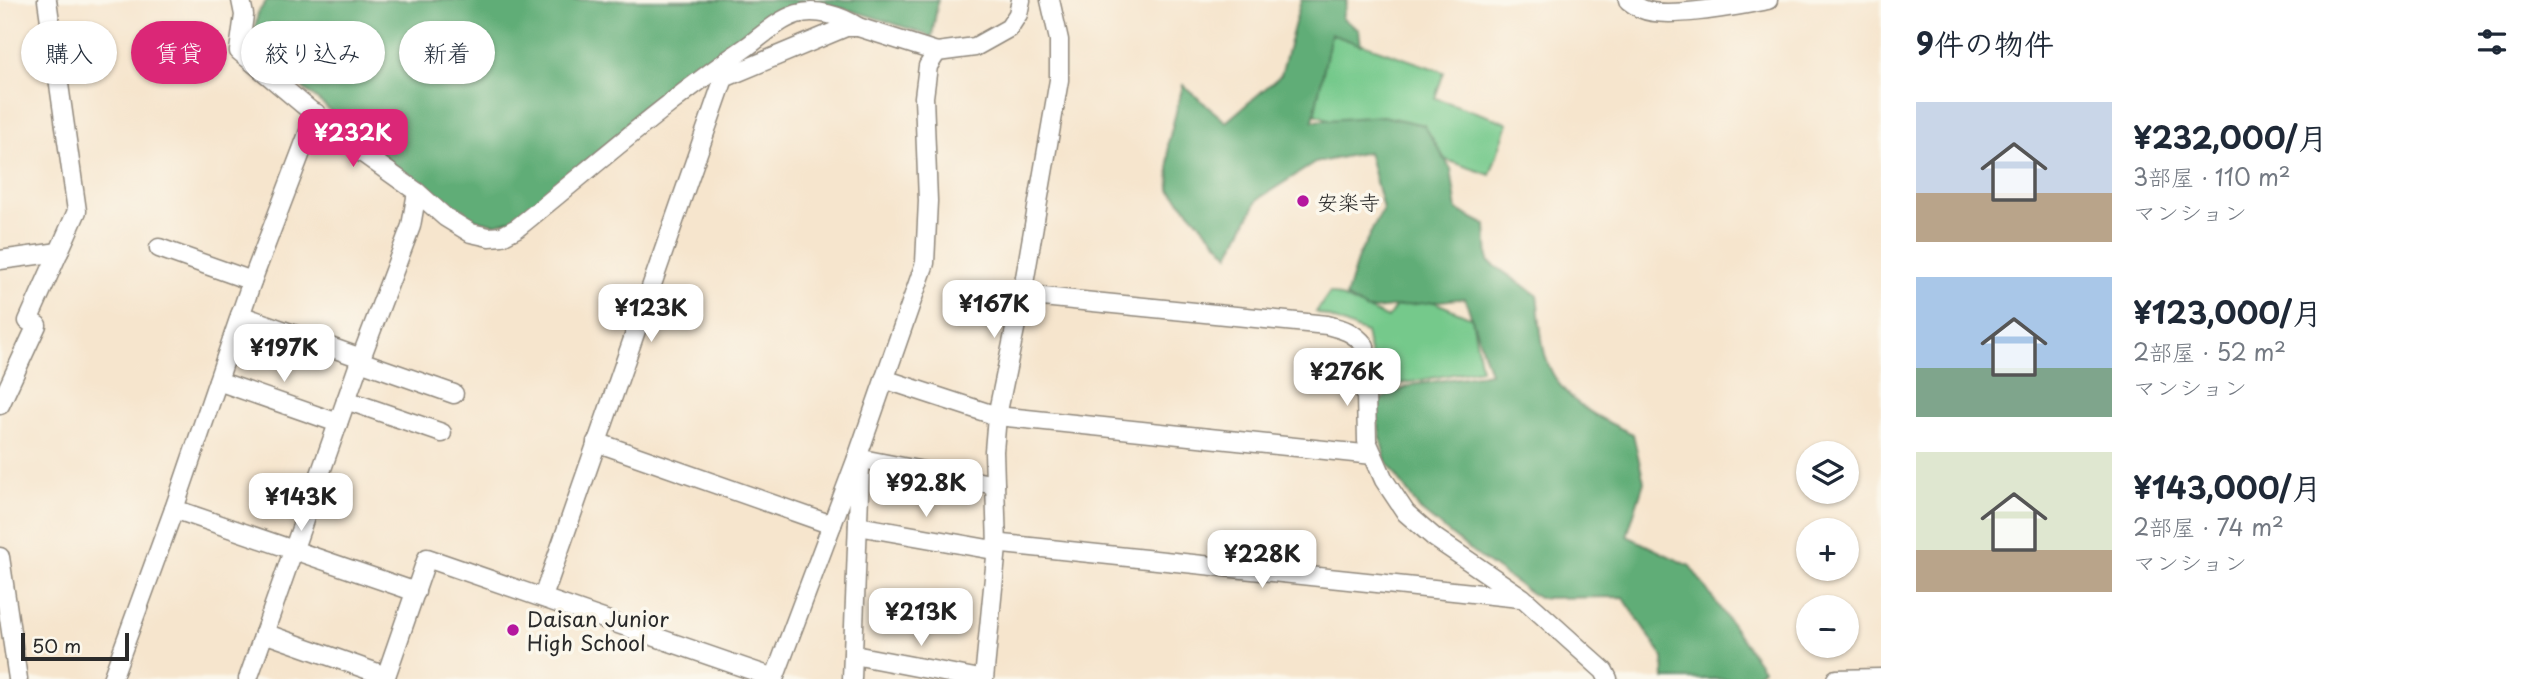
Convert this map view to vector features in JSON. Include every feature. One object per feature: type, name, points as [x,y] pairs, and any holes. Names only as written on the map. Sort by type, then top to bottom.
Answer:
[{"type":"street","points":[[0,405],[37,325],[28,321],[77,211],[47,0]]},
{"type":"street","points":[[241,0],[244,15],[239,51],[354,147],[417,192],[446,217],[471,233],[489,237],[502,236],[517,228],[723,62],[783,20],[809,12],[844,18],[858,27],[937,52],[984,44],[1009,28],[1018,14],[1021,0]]},
{"type":"street","points":[[854,655],[982,679],[992,617],[997,547],[997,416],[1022,295],[1059,80],[1059,40],[1050,0]]},
{"type":"street","points":[[1628,0],[1643,10],[1663,12],[1716,10],[1768,0]]},
{"type":"street","points":[[543,597],[723,78],[846,27],[858,27]]},
{"type":"street","points":[[264,633],[386,677],[427,558],[774,679],[857,458],[925,263],[928,201],[924,97],[928,66],[937,52]]},
{"type":"street","points":[[112,679],[252,281],[316,113]]},
{"type":"street","points":[[248,679],[360,360],[411,226],[417,192]]},
{"type":"street","points":[[159,248],[252,281]]},
{"type":"street","points":[[0,260],[59,253]]},
{"type":"street","points":[[1022,295],[1326,324],[1358,336],[1365,346],[1367,441],[1384,480],[1406,513],[1435,538],[1523,598],[1604,671],[1608,679]]},
{"type":"street","points":[[240,315],[454,394]]},
{"type":"street","points":[[884,379],[997,416],[1373,455]]},
{"type":"street","points":[[218,382],[338,423]]},
{"type":"street","points":[[346,400],[442,433]]},
{"type":"street","points":[[596,442],[832,525]]},
{"type":"street","points":[[857,458],[995,485]]},
{"type":"street","points":[[852,679],[860,468],[857,458]]},
{"type":"street","points":[[174,509],[416,592]]},
{"type":"street","points":[[858,526],[988,550],[1003,544],[1523,598]]},
{"type":"street","points":[[0,557],[18,679]]},
{"type":"street","points":[[1836,678],[1881,678]]},
{"type":"green space","points":[[267,0],[938,0],[932,37],[866,15],[828,6],[799,3],[789,7],[513,219],[495,224],[477,220],[446,207],[361,141],[298,84],[385,84],[385,21],[256,21]]},
{"type":"green space","points":[[1301,0],[1347,0],[1342,18],[1359,30],[1361,45],[1331,34],[1313,121],[1383,116],[1424,125],[1451,169],[1457,210],[1486,225],[1488,261],[1537,295],[1547,361],[1561,387],[1594,414],[1633,434],[1644,482],[1627,536],[1690,566],[1763,669],[1751,679],[1664,679],[1663,657],[1623,597],[1538,598],[1478,556],[1420,510],[1385,459],[1374,402],[1412,385],[1490,373],[1465,298],[1367,310],[1346,297],[1358,257],[1383,209],[1368,152],[1315,163],[1258,199],[1229,255],[1170,190],[1168,143],[1183,85],[1226,122],[1281,75]]},
{"type":"green space","points":[[1331,33],[1444,72],[1435,98],[1508,123],[1490,175],[1305,111]]},
{"type":"green space","points":[[1406,290],[1472,318],[1481,369],[1378,388],[1366,333],[1316,312],[1330,292],[1388,318]]},
{"type":"place","name":"安楽寺","points":[[1303,201]]},
{"type":"place","name":"Daisan Junior High School","points":[[513,630]]}]
